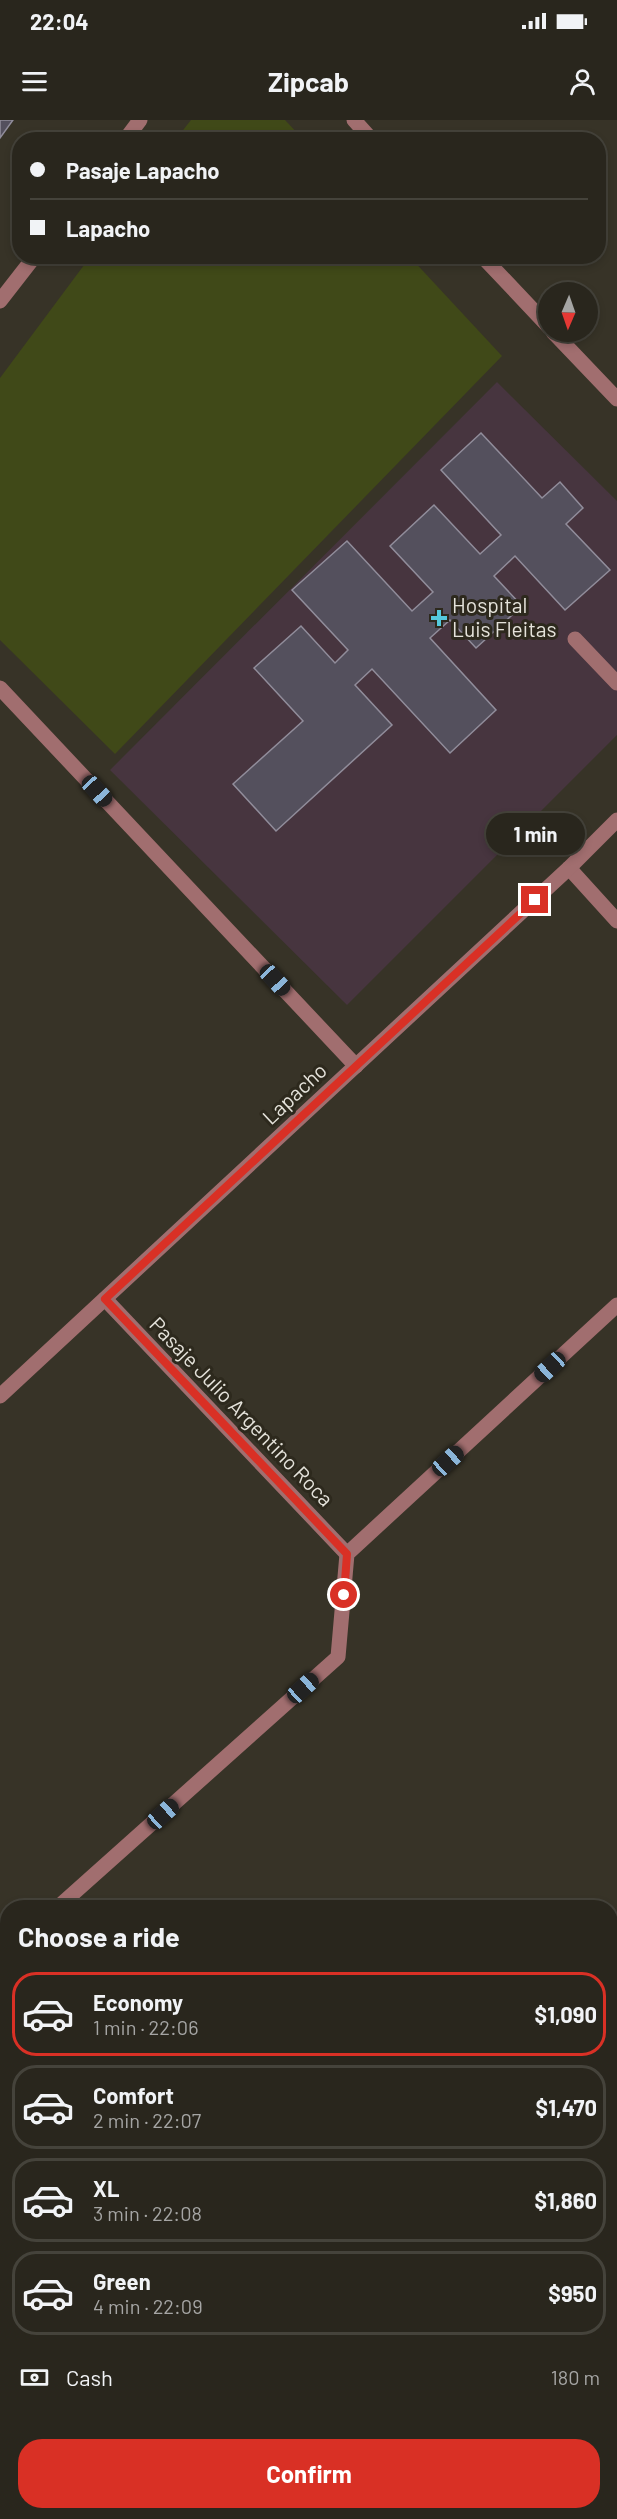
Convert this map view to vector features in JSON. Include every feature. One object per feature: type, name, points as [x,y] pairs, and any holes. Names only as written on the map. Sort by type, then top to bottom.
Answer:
[{"type":"street","points":[[354,120],[365,132]]},
{"type":"street","points":[[0,301],[28,264]]},
{"type":"street","points":[[490,264],[538,315]]},
{"type":"street","points":[[563,342],[617,399]]},
{"type":"street","points":[[575,639],[617,683]]},
{"type":"street","points":[[0,688],[356,1066]]},
{"type":"street","name":"Lapacho","points":[[0,1395],[569,868],[617,820]]},
{"type":"street","points":[[569,868],[617,921]]},
{"type":"street","name":"Pasaje Julio Argentino Roca","points":[[105,1299],[347,1554]]},
{"type":"street","points":[[66,1900],[338,1657],[347,1554],[617,1305]]},
{"type":"shaded area","name":"Hospital Luis Fleitas","points":[[497,382],[617,501],[617,735],[347,1005],[110,770]]},
{"type":"green space","points":[[191,120],[285,120],[296,132],[182,132]]},
{"type":"green space","points":[[85,264],[417,264],[502,356],[115,754],[0,640],[0,378]]},
{"type":"building","points":[[0,120],[13,120],[0,138]]},
{"type":"building","name":"Hospital Luis Fleitas","points":[[481,433],[542,498],[560,482],[583,508],[566,524],[610,570],[565,610],[515,556],[494,576],[522,606],[476,648],[450,620],[430,638],[496,710],[450,753],[372,669],[355,685],[392,725],[276,831],[233,784],[303,721],[254,668],[301,626],[335,663],[348,650],[292,590],[347,541],[412,611],[433,592],[390,546],[434,505],[480,554],[501,535],[441,470]]},
{"type":"place","name":"Hospital Luis Fleitas","points":[[439,618]]},
{"type":"route","points":[[344,1595],[347,1554],[105,1299],[535,900]]}]
